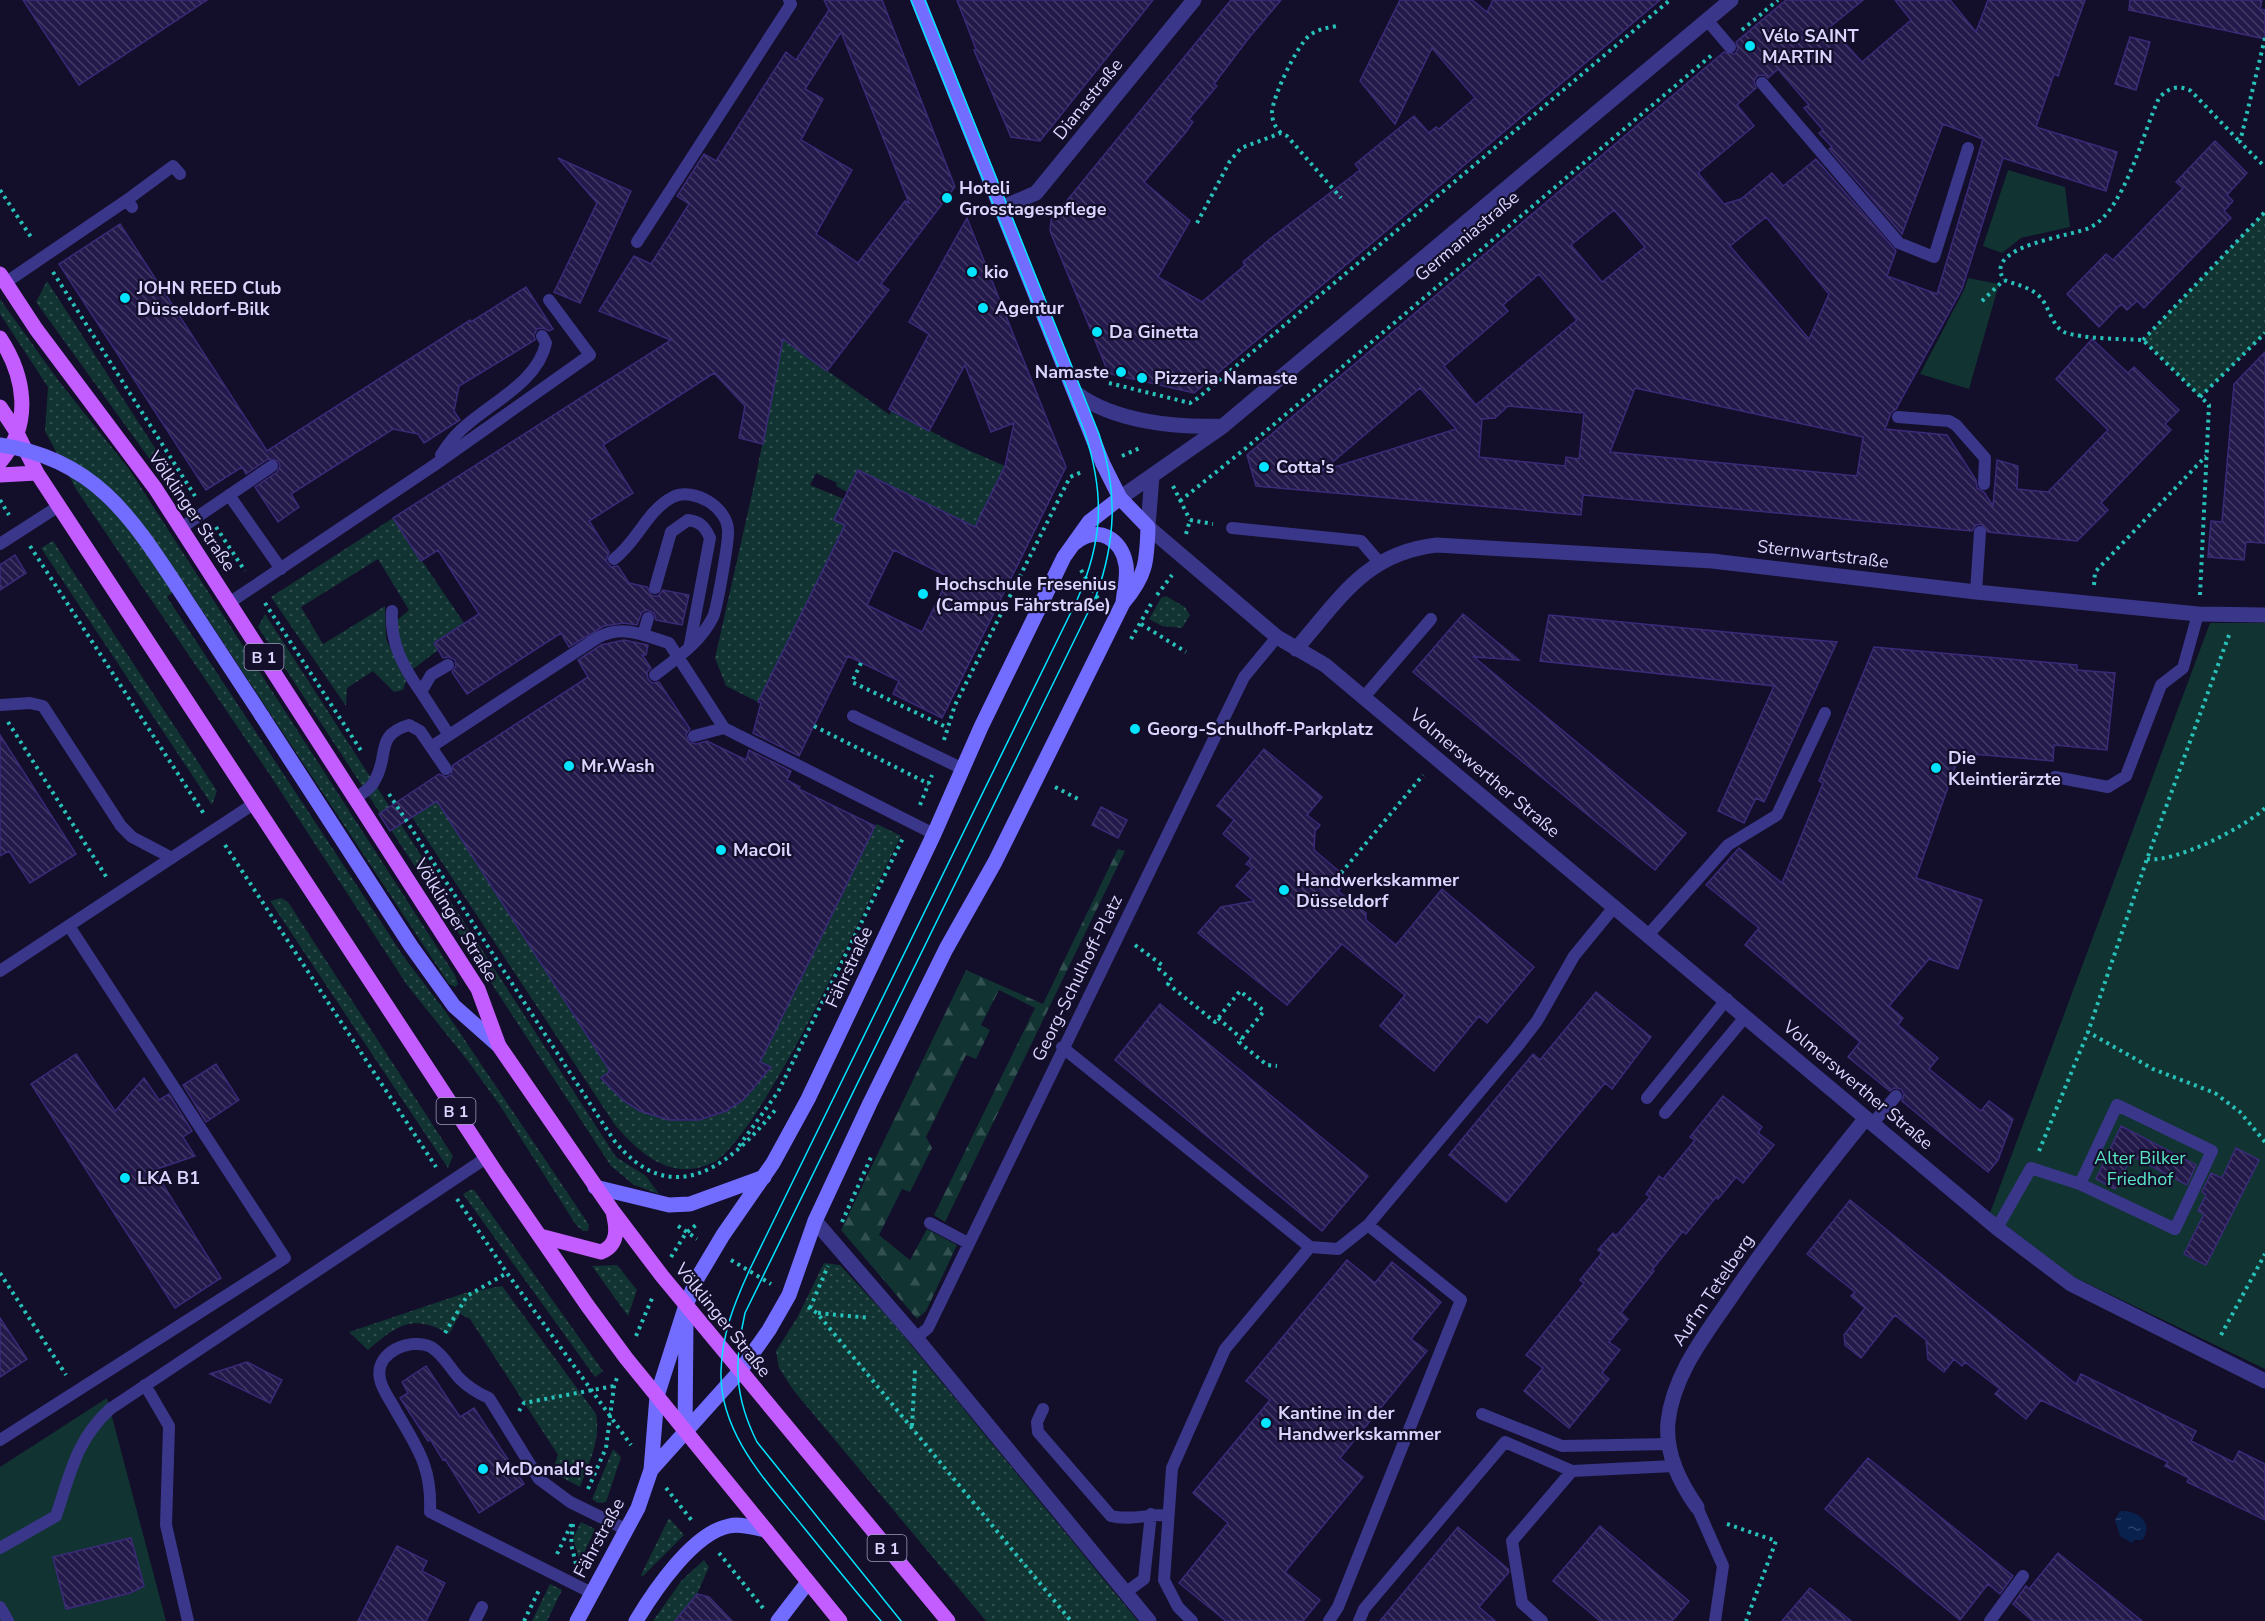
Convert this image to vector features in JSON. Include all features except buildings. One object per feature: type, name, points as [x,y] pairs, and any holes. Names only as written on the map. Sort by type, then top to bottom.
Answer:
[{"type":"main road","name":"Völklinger Straße","points":[[3,278],[36,329],[120,439],[181,528],[478,990],[499,1046],[595,1186],[686,1305],[948,1621]]},
{"type":"main road","points":[[0,338],[20,378],[23,404],[16,432],[0,462]]},
{"type":"main road","name":"B 1","points":[[0,407],[37,473],[486,1158],[626,1359],[840,1621]]},
{"type":"main road","points":[[0,476],[37,473]]},
{"type":"main road","points":[[540,1236],[601,1252],[613,1244],[616,1235],[612,1210]]},
{"type":"street","name":"Volmerswerther Straße","points":[[918,0],[1103,464],[1120,498],[1148,527],[1277,637],[1325,665],[1616,906],[1997,1228],[2071,1284],[2265,1381]]},
{"type":"street","name":"Dianastraße","points":[[1001,208],[1036,192],[1194,0]]},
{"type":"street","name":"Germaniastraße","points":[[1120,498],[1223,426],[1731,0]]},
{"type":"street","points":[[1076,393],[1085,400],[1142,420],[1186,428],[1223,426]]},
{"type":"street","points":[[0,445],[35,452],[65,465],[93,482],[121,507],[146,540],[411,946],[454,1006],[499,1046]]},
{"type":"street","points":[[1148,527],[1152,476]]},
{"type":"street","name":"Fährstraße","points":[[577,1621],[638,1508],[651,1470],[657,1396],[686,1305],[714,1249],[764,1177],[808,1099],[1069,549],[1089,522],[1120,498]]},
{"type":"street","name":"Fährstraße","points":[[651,1470],[740,1371],[769,1330],[789,1295],[815,1221],[946,949],[995,862],[1123,603],[1138,585],[1147,559],[1148,527]]},
{"type":"street","points":[[1069,549],[1082,537],[1094,533],[1106,535],[1115,542],[1123,551],[1127,568],[1123,603]]},
{"type":"street","name":"Sternwartstraße","points":[[1296,649],[1359,576],[1378,561],[1418,547],[1465,545],[1712,561],[1976,592],[2198,614],[2265,615]]},
{"type":"street","name":"Auf'm Tetelberg","points":[[1697,1507],[1680,1484],[1674,1466],[1668,1424],[1675,1394],[1689,1360],[1776,1230],[1869,1120]]},
{"type":"street","points":[[595,1186],[669,1205],[690,1204],[764,1177]]},
{"type":"street","points":[[815,1221],[919,1342],[1149,1621]]},
{"type":"street","points":[[685,1432],[686,1305]]},
{"type":"street","points":[[636,1621],[673,1569],[706,1538],[731,1525],[766,1530]]},
{"type":"street","points":[[778,1621],[808,1582]]},
{"type":"lane","points":[[637,242],[791,4],[789,0]]},
{"type":"lane","points":[[1707,20],[1729,45]]},
{"type":"lane","points":[[1762,83],[1899,243],[1934,257],[1968,147]]},
{"type":"lane","points":[[3,278],[130,203],[172,166],[180,174]]},
{"type":"lane","points":[[229,603],[433,466],[590,355],[549,300]]},
{"type":"lane","points":[[433,466],[458,433],[514,388],[539,362],[546,343],[542,336]]},
{"type":"lane","points":[[1898,417],[1950,421],[1956,425],[1985,458],[1984,484]]},
{"type":"lane","points":[[181,528],[272,466]]},
{"type":"lane","points":[[614,559],[634,542],[661,505],[684,493],[698,495],[712,504],[722,516],[728,530],[714,616],[684,654],[655,675]]},
{"type":"lane","points":[[229,495],[281,569]]},
{"type":"lane","points":[[0,544],[59,506]]},
{"type":"lane","points":[[655,588],[671,532],[688,520],[697,521],[705,527],[710,538],[684,654]]},
{"type":"lane","points":[[1233,528],[1360,541],[1378,561]]},
{"type":"lane","points":[[1976,592],[1980,532]]},
{"type":"lane","points":[[392,611],[394,640],[399,659],[449,735]]},
{"type":"lane","points":[[2055,777],[2108,787],[2126,776],[2161,686],[2183,668],[2198,614]]},
{"type":"lane","points":[[643,636],[648,618]]},
{"type":"lane","points":[[1364,698],[1431,619]]},
{"type":"lane","points":[[431,747],[611,630],[669,643],[684,654],[724,728],[934,834]]},
{"type":"lane","name":"Georg-Schulhoff-Platz","points":[[919,1342],[928,1328],[1062,1047],[1244,677],[1277,637]]},
{"type":"lane","points":[[421,692],[431,675],[448,665]]},
{"type":"lane","points":[[0,705],[43,706],[121,826],[132,837],[172,858]]},
{"type":"lane","points":[[1649,934],[1728,844],[1776,815],[1825,713]]},
{"type":"lane","points":[[854,716],[963,769]]},
{"type":"lane","points":[[356,798],[370,788],[378,776],[387,738],[397,729],[409,725],[420,731],[446,769]]},
{"type":"lane","points":[[694,736],[724,728]]},
{"type":"lane","points":[[0,971],[216,831],[255,803]]},
{"type":"lane","points":[[1062,1047],[1310,1247],[1338,1249],[1368,1225],[1537,1021],[1574,956],[1616,906]]},
{"type":"lane","points":[[0,1440],[285,1258],[69,926]]},
{"type":"lane","points":[[1647,1098],[1726,999]]},
{"type":"lane","points":[[1665,1113],[1746,1016]]},
{"type":"lane","points":[[1869,1120],[1896,1096]]},
{"type":"lane","points":[[1997,1228],[2031,1168],[2080,1184],[2175,1229],[2212,1151],[2117,1105],[2080,1184]]},
{"type":"lane","points":[[0,1548],[56,1516],[81,1446],[91,1426],[110,1409],[486,1158]]},
{"type":"lane","points":[[930,1223],[968,1243]]},
{"type":"lane","points":[[1329,1621],[1338,1607],[1461,1300],[1368,1225]]},
{"type":"lane","points":[[1192,1621],[1178,1607],[1164,1580],[1172,1468],[1225,1349],[1310,1247]]},
{"type":"lane","points":[[592,1593],[430,1512],[431,1486],[420,1452],[380,1379],[381,1364],[387,1356],[404,1345],[416,1343],[432,1348],[467,1385],[489,1398],[539,1479],[579,1507],[627,1530]]},
{"type":"lane","points":[[145,1385],[169,1426],[166,1525],[188,1621]]},
{"type":"lane","points":[[1043,1409],[1037,1422],[1038,1432],[1101,1508],[1111,1516],[1120,1519],[1151,1514],[1168,1515]]},
{"type":"lane","points":[[1482,1414],[1562,1446],[1670,1444]]},
{"type":"lane","points":[[1359,1621],[1364,1609],[1505,1442],[1572,1471],[1674,1466]]},
{"type":"lane","points":[[1542,1621],[1521,1603],[1512,1541],[1572,1471]]},
{"type":"lane","points":[[1697,1507],[1723,1566],[1715,1621]]},
{"type":"lane","points":[[1125,1593],[1144,1579],[1151,1514]]},
{"type":"lane","points":[[1990,1621],[2023,1576]]},
{"type":"lane","points":[[0,1607],[8,1621]]},
{"type":"lane","points":[[475,1621],[482,1607]]},
{"type":"path","points":[[1109,383],[1190,403],[1198,398],[1670,0]]},
{"type":"path","name":"Germaniastraße","points":[[1180,501],[1729,45],[1778,0]]},
{"type":"path","points":[[1337,26],[1318,30],[1307,37],[1289,68],[1272,110],[1273,123],[1341,198]]},
{"type":"path","points":[[2240,142],[2262,59],[2265,38]]},
{"type":"path","points":[[2004,280],[2001,269],[2015,251],[2025,245],[2091,228],[2106,214],[2128,176],[2159,98],[2168,90],[2180,87],[2190,91],[2265,167]]},
{"type":"path","points":[[1197,224],[1230,161],[1241,148],[1281,133]]},
{"type":"path","points":[[2143,340],[2265,212]]},
{"type":"path","points":[[1982,301],[2004,280]]},
{"type":"path","points":[[2004,280],[2028,288],[2039,296],[2054,321],[2065,332],[2114,339],[2143,340],[2209,405],[2198,614]]},
{"type":"path","points":[[2200,397],[2265,333]]},
{"type":"path","points":[[1130,453],[1142,447]]},
{"type":"path","points":[[2091,602],[2095,572],[2206,456]]},
{"type":"path","points":[[1173,487],[1190,520],[1187,531]]},
{"type":"path","points":[[0,500],[447,1184],[507,1273],[626,1439]]},
{"type":"path","points":[[0,512],[5,508]]},
{"type":"path","points":[[1153,601],[1170,579],[1179,554]]},
{"type":"path","points":[[1083,572],[1099,601]]},
{"type":"path","points":[[2031,1168],[2088,1032],[2147,859],[2237,615]]},
{"type":"path","points":[[1141,625],[1186,652]]},
{"type":"path","points":[[861,663],[852,682],[948,728]]},
{"type":"path","points":[[955,705],[962,709]]},
{"type":"path","points":[[6,719],[117,894]]},
{"type":"path","points":[[814,726],[929,784]]},
{"type":"path","points":[[1341,873],[1437,758]]},
{"type":"path","points":[[1054,787],[1080,800]]},
{"type":"path","points":[[2147,859],[2165,858],[2231,832],[2265,808]]},
{"type":"path","points":[[1152,956],[1162,965],[1159,969],[1172,980],[1168,984],[1215,1022],[1240,991],[1264,1011],[1239,1042],[1267,1065],[1277,1066]]},
{"type":"path","points":[[1218,1018],[1242,1039]]},
{"type":"path","points":[[2088,1032],[2153,1069],[2221,1096],[2240,1112],[2265,1142]]},
{"type":"path","points":[[673,1177],[709,1170],[725,1162],[753,1137],[778,1107]]},
{"type":"path","name":"Völklinger Straße","points":[[673,1223],[699,1240]]},
{"type":"path","points":[[674,1250],[686,1233]]},
{"type":"path","points":[[2211,1354],[2265,1254]]},
{"type":"path","points":[[810,1308],[830,1260]]},
{"type":"path","points":[[732,1261],[767,1282]]},
{"type":"path","points":[[0,1273],[77,1391]]},
{"type":"path","points":[[444,1335],[467,1296],[507,1273]]},
{"type":"path","points":[[639,1331],[649,1303]]},
{"type":"path","points":[[803,1304],[817,1313],[1071,1621]]},
{"type":"path","points":[[817,1313],[887,1320],[894,1314]]},
{"type":"path","points":[[912,1426],[916,1352],[919,1342]]},
{"type":"path","name":"Fährstraße","points":[[573,1574],[576,1563],[571,1544],[574,1519],[603,1457],[614,1386],[591,1390]]},
{"type":"path","points":[[508,1429],[524,1403],[591,1390]]},
{"type":"path","points":[[677,1502],[697,1526]]},
{"type":"path","points":[[1736,1529],[1776,1541],[1746,1621]]},
{"type":"path","points":[[718,1553],[764,1610]]},
{"type":"path","points":[[524,1621],[534,1601]]},
{"type":"green space","points":[[2008,170],[2065,187],[2070,227],[2021,238],[2002,253],[1983,246]]},
{"type":"green space","points":[[2265,212],[2265,333],[2200,397],[2143,340]]},
{"type":"green space","points":[[1968,278],[1999,284],[1969,389],[1920,374]]},
{"type":"green space","points":[[47,281],[188,499],[175,494],[36,302]]},
{"type":"green space","points":[[0,299],[58,380],[129,469],[455,975],[458,984],[455,987],[449,984],[184,583],[167,597],[404,957],[448,1015],[589,1225],[588,1231],[583,1231],[576,1225],[501,1107],[468,1061],[407,985],[270,775],[76,489],[45,431],[48,387],[0,314]]},
{"type":"green space","points":[[764,326],[890,415],[891,410],[959,446],[1005,466],[975,527],[858,470],[847,492],[836,486],[837,483],[816,473],[810,485],[844,499],[834,519],[845,525],[758,702],[726,686],[715,658],[776,375]]},
{"type":"green space","points":[[393,518],[464,623],[434,642],[438,650],[412,670],[404,661],[395,622],[409,610],[378,559],[301,607],[323,644],[385,606],[386,639],[406,681],[403,690],[394,692],[373,671],[347,688],[346,706],[271,597]]},
{"type":"green space","points":[[53,541],[217,791],[212,805],[41,548]]},
{"type":"green space","points":[[1166,596],[1185,607],[1190,615],[1182,628],[1162,626],[1149,619],[1161,598]]},
{"type":"green space","points":[[265,614],[616,1157],[646,1176],[659,1194],[634,1185],[611,1166],[258,627]]},
{"type":"green space","name":"Alter Bilker Friedhof","points":[[2210,623],[2265,623],[2265,1369],[2072,1276],[1990,1213]]},
{"type":"green space","points":[[437,801],[610,1071],[600,1078],[601,1081],[604,1079],[623,1098],[644,1112],[666,1119],[689,1121],[712,1117],[733,1107],[752,1091],[768,1069],[770,1070],[771,1068],[760,1062],[875,826],[877,824],[901,836],[813,1013],[758,1110],[733,1145],[712,1163],[697,1168],[683,1169],[670,1167],[646,1155],[615,1125],[412,817]]},
{"type":"green space","points":[[1118,849],[1125,851],[945,1222],[934,1215],[1035,1008],[999,990],[981,1025],[990,1030],[976,1059],[966,1055],[926,1137],[932,1148],[910,1192],[902,1189],[879,1235],[910,1260],[927,1229],[957,1245],[926,1311],[917,1319],[841,1230],[966,970],[1043,1004]]},
{"type":"green space","points":[[281,898],[288,902],[453,1156],[448,1168],[270,901]]},
{"type":"green space","points":[[474,1190],[603,1371],[595,1377],[463,1194]]},
{"type":"green space","points":[[824,1263],[840,1265],[888,1317],[1138,1621],[986,1621],[794,1391],[779,1368],[776,1351],[797,1318]]},
{"type":"green space","points":[[617,1265],[637,1290],[628,1316],[592,1266]]},
{"type":"green space","points":[[502,1286],[596,1414],[596,1442],[580,1487],[552,1472],[558,1455],[470,1319],[460,1314],[449,1334],[425,1324],[406,1325],[397,1328],[368,1350],[349,1332],[465,1293]]},
{"type":"green space","points":[[107,1398],[166,1621],[0,1621],[0,1467]]},
{"type":"green space","points":[[613,1449],[621,1457],[606,1502],[598,1503],[592,1499]]},
{"type":"green space","points":[[669,1518],[684,1535],[642,1577],[641,1575]]},
{"type":"green space","points":[[581,1522],[595,1529],[580,1562],[573,1538]]},
{"type":"green space","points":[[704,1560],[709,1567],[697,1594],[675,1621],[653,1621],[682,1580]]},
{"type":"green space","points":[[550,1584],[562,1590],[547,1621],[532,1621]]},
{"type":"water","points":[[2120,1511],[2126,1511],[2142,1518],[2146,1528],[2142,1540],[2134,1540],[2132,1543],[2120,1536],[2115,1520]]},
{"type":"tram line","points":[[881,1621],[762,1476],[737,1437],[728,1416],[723,1394],[721,1371],[726,1332],[749,1271],[1077,600],[1092,558],[1098,518],[1096,477],[1085,433],[911,0]]},
{"type":"tram line","points":[[901,1621],[757,1442],[749,1425],[740,1394],[738,1364],[741,1331],[745,1313],[1096,596],[1108,555],[1112,515],[1109,475],[1099,434],[925,0]]},
{"type":"place","name":"Vélo SAINT MARTIN","points":[[1750,46]]},
{"type":"place","name":"Hoteli Grosstagespflege","points":[[947,198]]},
{"type":"place","name":"kio","points":[[972,272]]},
{"type":"place","name":"JOHN REED Club Düsseldorf-Bilk","points":[[125,298]]},
{"type":"place","name":"Agentur","points":[[983,308]]},
{"type":"place","name":"Da Ginetta","points":[[1097,332]]},
{"type":"place","name":"Namaste","points":[[1121,372]]},
{"type":"place","name":"Pizzeria Namaste","points":[[1142,378]]},
{"type":"place","name":"Cotta's","points":[[1264,467]]},
{"type":"place","name":"Hochschule Fresenius (Campus Fährstraße)","points":[[923,594]]},
{"type":"place","name":"Georg-Schulhoff-Parkplatz","points":[[1135,729]]},
{"type":"place","name":"Mr.Wash","points":[[569,766]]},
{"type":"place","name":"Die Kleintierärzte","points":[[1936,768]]},
{"type":"place","name":"MacOil","points":[[721,850]]},
{"type":"place","name":"Handwerkskammer Düsseldorf","points":[[1284,890]]},
{"type":"place","name":"LKA B1","points":[[125,1178]]},
{"type":"place","name":"Kantine in der Handwerkskammer","points":[[1266,1423]]},
{"type":"place","name":"McDonald's","points":[[483,1469]]}]
